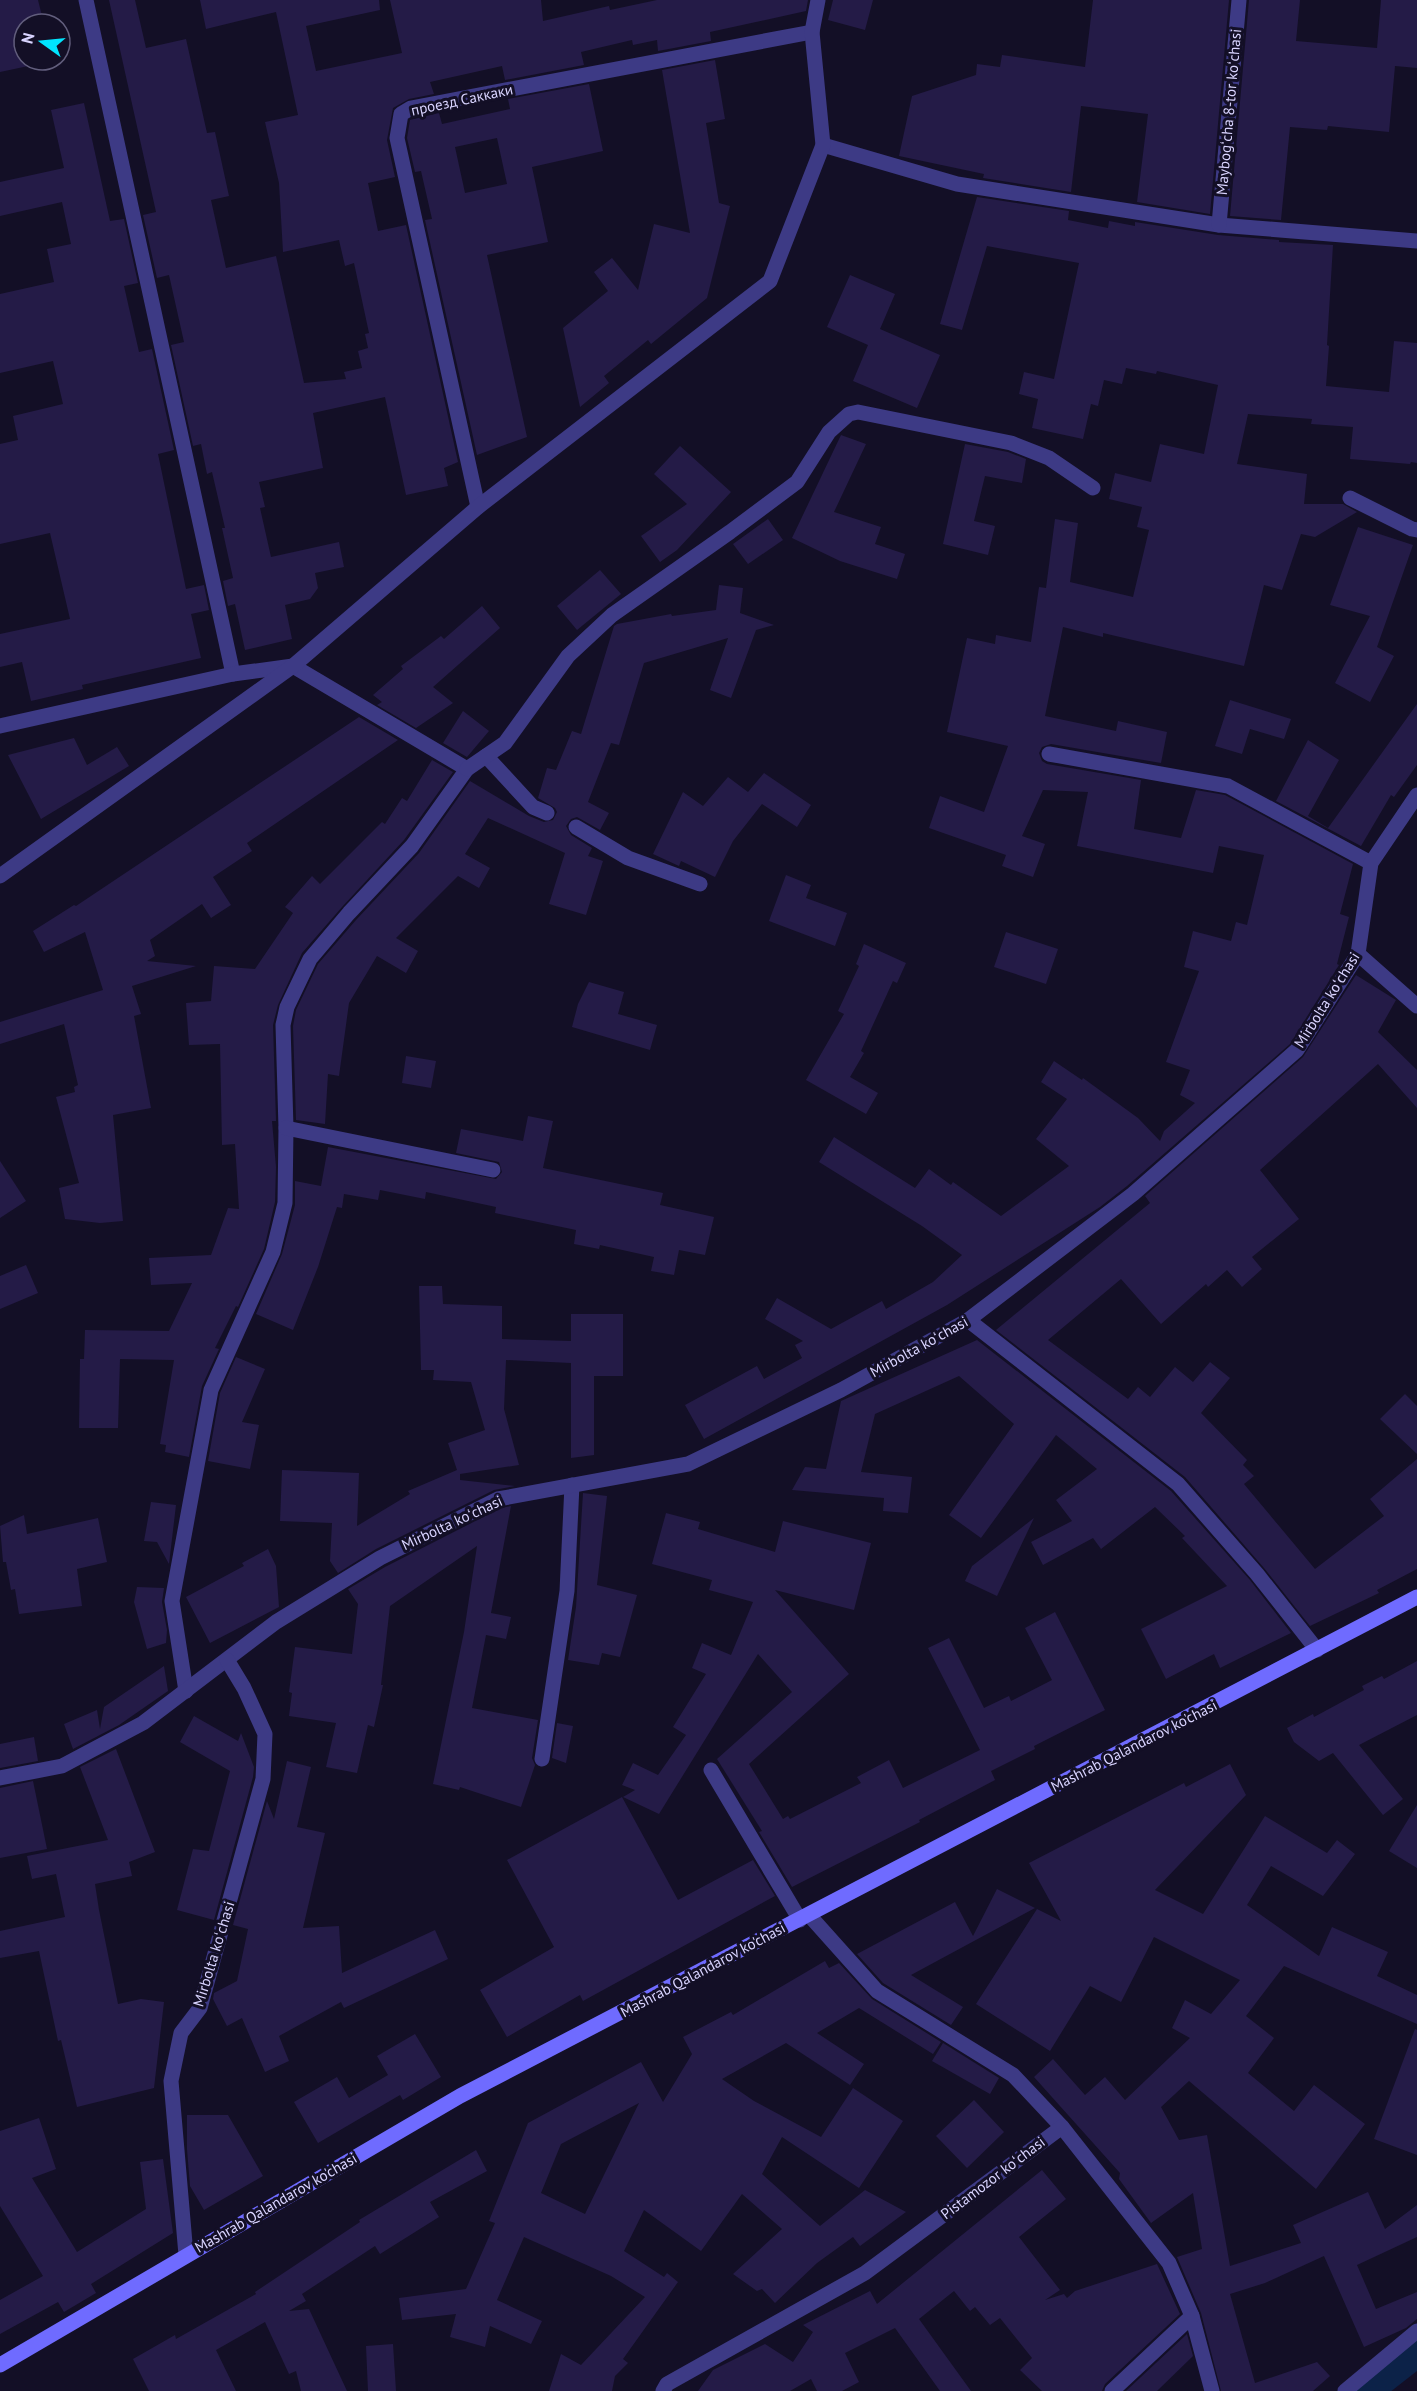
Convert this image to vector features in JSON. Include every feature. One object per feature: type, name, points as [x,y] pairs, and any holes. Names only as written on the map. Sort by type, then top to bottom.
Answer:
[{"type":"main road","name":"Mashrab Qalandarov ko'chasi","points":[[0,2365],[460,2096],[1417,1597]]},
{"type":"street","points":[[86,0],[233,674]]},
{"type":"street","points":[[0,876],[293,666],[478,507],[770,281],[823,145],[812,32],[818,0]]},
{"type":"street","name":"Maybogʻcha 8-tor koʻchasi","points":[[1219,225],[1239,0]]},
{"type":"street","name":"проезд Саккаки","points":[[478,507],[397,138],[401,114],[411,108],[812,32]]},
{"type":"street","points":[[823,145],[957,184],[1219,225],[1417,241]]},
{"type":"street","points":[[186,1691],[172,1601],[211,1390],[273,1252],[285,1203],[286,1128],[283,1025],[287,1007],[310,959],[349,913],[412,846],[467,769],[505,743],[568,656],[604,621],[797,482],[829,432],[849,414],[858,412],[1011,443],[1049,458],[1093,489]]},
{"type":"street","points":[[1350,498],[1417,530]]},
{"type":"street","points":[[0,726],[233,674],[293,666],[467,769]]},
{"type":"street","points":[[1049,754],[1228,786],[1371,863]]},
{"type":"street","points":[[486,756],[533,807],[547,813]]},
{"type":"street","name":"Mirbolta koʻchasi","points":[[0,1778],[62,1766],[143,1723],[276,1622],[380,1558],[498,1499],[688,1464],[841,1390],[968,1320],[1133,1194],[1297,1050],[1358,954],[1371,863],[1417,795]]},
{"type":"street","points":[[576,827],[628,858],[700,884]]},
{"type":"street","points":[[1358,954],[1417,1006]]},
{"type":"street","points":[[286,1128],[493,1170]]},
{"type":"street","points":[[968,1320],[1178,1484],[1257,1574],[1317,1650]]},
{"type":"street","points":[[542,1759],[567,1591],[572,1485]]},
{"type":"street","name":"Mirbolta koʻchasi","points":[[186,2255],[171,2081],[175,2055],[181,2032],[200,2008],[263,1779],[264,1734],[244,1688],[226,1660]]},
{"type":"street","points":[[711,1770],[804,1917],[877,1991],[1013,2075],[1062,2127],[1169,2263],[1192,2316],[1212,2391]]},
{"type":"street","name":"Pistamozor koʻchasi","points":[[663,2391],[667,2384],[865,2272],[1062,2127]]},
{"type":"street","points":[[1112,2391],[1192,2316]]},
{"type":"street","points":[[1345,2391],[1417,2331]]},
{"type":"building","points":[[0,0],[38,0],[41,12],[12,12],[12,69],[0,72]]},
{"type":"building","points":[[109,0],[135,0],[146,48],[186,39],[207,133],[215,132],[229,196],[211,200],[226,268],[276,256],[304,383],[346,379],[344,372],[362,368],[358,351],[368,348],[365,334],[369,333],[354,263],[345,266],[339,240],[283,252],[279,183],[265,122],[298,115],[276,12],[206,29],[200,0],[379,0],[380,10],[306,26],[316,71],[402,53],[390,0],[541,0],[543,21],[609,6],[610,10],[657,0],[808,0],[806,11],[710,32],[711,41],[658,51],[657,40],[633,45],[632,40],[581,52],[584,65],[505,80],[502,66],[430,82],[434,94],[409,99],[393,108],[387,140],[395,177],[368,183],[378,231],[406,225],[458,462],[444,468],[448,486],[406,495],[385,397],[313,413],[323,468],[259,482],[265,507],[260,508],[271,557],[339,542],[344,567],[315,573],[318,588],[310,599],[285,605],[292,639],[245,650],[235,604],[228,606],[223,581],[233,578],[222,528],[225,528],[212,472],[207,474],[201,444],[193,446],[171,345],[184,342],[169,275],[157,278],[143,215],[156,212]]},
{"type":"building","points":[[833,0],[873,0],[865,30],[828,20]]},
{"type":"building","points":[[1093,0],[1229,0],[1210,214],[1137,202],[1148,114],[1081,106],[1071,192],[983,178],[984,174],[899,156],[912,96],[976,75],[977,64],[1000,67],[1002,55],[1085,67]]},
{"type":"building","points":[[1249,0],[1300,0],[1296,41],[1377,48],[1381,0],[1417,0],[1417,68],[1395,66],[1389,132],[1328,126],[1327,130],[1290,127],[1281,220],[1230,216]]},
{"type":"building","points":[[715,60],[725,119],[706,123],[719,203],[730,206],[707,298],[651,344],[648,340],[604,376],[609,383],[580,407],[563,328],[608,291],[594,272],[612,258],[638,290],[654,224],[690,233],[662,70]]},
{"type":"building","points":[[589,84],[603,151],[532,167],[548,242],[487,255],[527,437],[477,455],[425,220],[432,219],[421,171],[415,172],[407,138],[410,120],[439,113],[442,124],[510,109],[508,99]],"holes":[[[497,138],[507,184],[465,193],[455,147]]]},
{"type":"building","points":[[84,103],[110,221],[124,219],[138,283],[124,286],[139,352],[152,349],[174,450],[158,454],[186,589],[204,585],[209,610],[191,614],[201,658],[82,685],[83,689],[31,701],[22,662],[0,667],[0,634],[70,619],[50,533],[0,544],[0,444],[18,440],[13,416],[63,404],[53,361],[0,373],[0,294],[54,282],[47,249],[71,244],[62,202],[0,216],[0,182],[64,168],[51,110]]},
{"type":"building","points":[[977,197],[1069,211],[1068,220],[1108,228],[1109,221],[1135,226],[1135,222],[1218,235],[1333,245],[1326,386],[1389,392],[1394,341],[1417,343],[1417,463],[1350,459],[1353,427],[1311,424],[1312,419],[1248,414],[1237,464],[1307,474],[1304,504],[1343,504],[1357,512],[1315,537],[1301,534],[1282,590],[1264,585],[1244,666],[1103,633],[1103,637],[1063,627],[1045,716],[1116,731],[1118,721],[1167,732],[1161,763],[1051,744],[1042,747],[1039,753],[1042,761],[1047,764],[1141,780],[1134,829],[1181,838],[1196,790],[1225,795],[1353,864],[1340,914],[1349,917],[1337,964],[1339,965],[1290,1044],[1100,1207],[947,1305],[704,1439],[685,1405],[757,1366],[764,1379],[802,1358],[795,1345],[803,1341],[765,1319],[777,1298],[831,1329],[882,1301],[886,1309],[933,1282],[962,1255],[922,1226],[819,1162],[834,1137],[915,1188],[929,1169],[951,1185],[953,1182],[1001,1216],[1069,1166],[1036,1139],[1067,1099],[1041,1082],[1054,1061],[1082,1080],[1083,1078],[1138,1118],[1160,1141],[1164,1131],[1195,1103],[1180,1095],[1190,1070],[1166,1062],[1199,971],[1184,967],[1193,931],[1231,941],[1236,922],[1247,925],[1264,855],[1219,846],[1213,873],[1077,846],[1088,792],[1043,790],[1022,836],[1045,844],[1033,877],[1002,866],[1006,855],[929,828],[940,796],[984,812],[1008,746],[947,732],[967,638],[995,644],[996,635],[1031,642],[1039,587],[1046,588],[1055,519],[1078,523],[1070,582],[1133,597],[1149,530],[1137,527],[1142,507],[1109,499],[1115,473],[1151,482],[1160,444],[1204,454],[1218,385],[1157,371],[1156,374],[1126,368],[1122,384],[1104,380],[1098,406],[1091,404],[1083,439],[1032,428],[1038,399],[1019,394],[1024,372],[1054,379],[1079,263],[987,246],[962,330],[940,324]]},
{"type":"building","points":[[850,275],[895,294],[880,329],[940,355],[917,408],[853,381],[868,345],[827,327]]},
{"type":"building","points":[[841,435],[866,444],[834,512],[881,527],[875,544],[905,554],[897,579],[840,561],[792,538]]},
{"type":"building","points":[[965,444],[1008,452],[1026,459],[1022,483],[985,476],[974,521],[995,526],[988,555],[943,544]]},
{"type":"building","points":[[680,446],[731,492],[677,550],[660,562],[641,536],[687,504],[654,474]]},
{"type":"building","points":[[768,519],[783,540],[748,564],[733,544]]},
{"type":"building","points":[[1358,527],[1413,545],[1377,647],[1394,656],[1370,702],[1335,683],[1370,616],[1330,605]]},
{"type":"building","points":[[600,570],[621,594],[577,630],[557,606]]},
{"type":"building","points":[[719,585],[743,588],[740,613],[774,625],[756,630],[731,698],[710,690],[728,638],[644,663],[619,745],[611,743],[588,802],[609,813],[600,830],[577,817],[571,819],[566,826],[571,835],[592,848],[588,856],[603,861],[586,915],[549,904],[565,853],[488,818],[465,854],[490,868],[479,888],[458,876],[396,938],[418,951],[406,973],[377,956],[349,1003],[339,1076],[328,1074],[325,1124],[296,1120],[293,1026],[296,1010],[318,964],[419,853],[470,781],[529,816],[544,822],[553,820],[557,812],[555,808],[538,798],[547,768],[556,770],[572,731],[581,734],[614,626],[671,614],[672,616],[716,610]]},
{"type":"building","points":[[482,606],[500,628],[433,687],[453,703],[416,728],[377,705],[382,702],[373,695],[403,669],[401,666],[441,636],[444,639]]},
{"type":"building","points":[[1230,700],[1291,719],[1284,739],[1250,729],[1242,754],[1215,746]]},
{"type":"building","points":[[1417,704],[1417,765],[1394,797],[1391,795],[1361,846],[1276,801],[1308,740],[1339,760],[1308,816],[1328,828]]},
{"type":"building","points":[[463,711],[489,731],[467,757],[443,743]]},
{"type":"building","points":[[359,717],[398,740],[247,843],[252,851],[213,877],[231,905],[211,918],[202,904],[150,940],[155,956],[147,961],[196,966],[132,986],[141,1014],[134,1016],[151,1108],[113,1115],[123,1221],[100,1223],[65,1219],[59,1188],[79,1183],[56,1097],[75,1092],[74,1087],[78,1085],[64,1024],[0,1044],[0,1022],[103,990],[85,932],[44,952],[33,931],[74,905],[76,906]]},
{"type":"building","points":[[74,738],[87,765],[117,747],[129,766],[41,819],[8,755]]},
{"type":"building","points":[[432,760],[453,772],[404,840],[302,953],[278,1005],[273,1025],[276,1121],[272,1121],[276,1167],[275,1202],[264,1249],[238,1307],[236,1306],[215,1348],[219,1349],[202,1386],[189,1457],[165,1452],[166,1445],[160,1444],[174,1360],[120,1359],[118,1428],[79,1428],[80,1359],[84,1359],[85,1330],[169,1331],[192,1283],[151,1285],[149,1258],[211,1255],[228,1208],[239,1209],[235,1144],[222,1145],[220,1044],[189,1045],[186,1003],[211,1001],[214,966],[255,969],[293,913],[285,907],[312,876],[320,884],[382,822],[385,824],[402,798],[407,801]]},
{"type":"building","points":[[764,773],[811,805],[797,827],[762,804],[733,841],[715,877],[681,861],[679,866],[653,854],[683,792],[703,806],[728,777],[748,792]]},
{"type":"building","points":[[786,875],[811,885],[806,898],[847,913],[835,946],[769,921]]},
{"type":"building","points":[[1006,932],[1058,949],[1046,984],[994,967]]},
{"type":"building","points":[[864,944],[906,963],[897,983],[893,981],[861,1051],[864,1053],[850,1077],[878,1093],[866,1114],[806,1080],[844,1014],[838,1011],[859,966],[856,964]]},
{"type":"building","points":[[1356,975],[1396,1000],[1378,1032],[1417,1070],[1417,1108],[1378,1064],[1260,1170],[1299,1219],[1252,1257],[1262,1269],[1242,1287],[1227,1270],[1208,1287],[1206,1284],[1161,1324],[1121,1279],[1048,1340],[1128,1399],[1138,1387],[1150,1397],[1175,1367],[1193,1382],[1210,1362],[1230,1378],[1201,1413],[1247,1460],[1243,1465],[1254,1476],[1244,1484],[1315,1569],[1384,1516],[1370,1499],[1417,1459],[1417,1569],[1377,1590],[1379,1593],[1310,1626],[1264,1568],[1185,1477],[996,1330],[1150,1203],[1145,1196],[1303,1057]]},
{"type":"building","points":[[589,982],[624,992],[618,1014],[657,1025],[650,1050],[572,1027],[578,1004]]},
{"type":"building","points":[[406,1056],[436,1061],[431,1088],[402,1083]]},
{"type":"building","points":[[528,1116],[553,1121],[543,1168],[663,1193],[660,1205],[714,1217],[705,1255],[679,1250],[674,1275],[651,1271],[654,1257],[600,1245],[599,1249],[574,1244],[576,1230],[495,1213],[496,1207],[426,1192],[425,1199],[380,1190],[378,1200],[344,1194],[342,1208],[337,1207],[318,1267],[293,1330],[256,1314],[282,1254],[295,1205],[295,1181],[321,1186],[328,1147],[496,1179],[502,1172],[499,1162],[456,1153],[461,1129],[523,1141]]},
{"type":"building","points":[[0,1161],[26,1201],[0,1218]]},
{"type":"building","points":[[26,1265],[38,1293],[0,1309],[0,1276]]},
{"type":"building","points":[[419,1286],[442,1286],[443,1304],[502,1306],[502,1339],[571,1341],[571,1314],[623,1314],[623,1376],[594,1376],[594,1455],[571,1458],[571,1363],[506,1360],[504,1409],[519,1465],[460,1474],[460,1480],[515,1486],[494,1490],[376,1549],[338,1573],[330,1561],[332,1523],[280,1521],[282,1470],[359,1473],[357,1526],[410,1494],[408,1491],[457,1470],[448,1443],[485,1430],[471,1382],[433,1380],[434,1370],[421,1370]]},
{"type":"building","points":[[977,1340],[1171,1491],[1250,1580],[1291,1633],[1220,1668],[1214,1654],[1166,1679],[1141,1629],[1227,1586],[1182,1538],[1185,1536],[1155,1507],[1101,1549],[1093,1538],[1043,1565],[1031,1542],[1072,1521],[1056,1500],[1097,1469],[1056,1435],[981,1538],[949,1515],[1014,1424],[959,1376],[875,1414],[861,1472],[912,1477],[908,1513],[883,1511],[884,1498],[792,1490],[805,1467],[826,1469],[841,1401]]},
{"type":"building","points":[[236,1357],[265,1369],[242,1422],[259,1425],[250,1469],[208,1461],[220,1393]]},
{"type":"building","points":[[1405,1394],[1417,1406],[1417,1454],[1380,1419]]},
{"type":"building","points":[[583,1493],[607,1496],[597,1585],[637,1595],[620,1657],[602,1653],[599,1665],[568,1660],[576,1607]]},
{"type":"building","points":[[151,1502],[176,1505],[169,1564],[157,1542],[144,1541]]},
{"type":"building","points":[[511,1506],[491,1613],[511,1617],[506,1639],[486,1635],[472,1708],[538,1720],[532,1758],[535,1765],[521,1807],[460,1787],[459,1790],[433,1784],[464,1632],[477,1546],[390,1606],[381,1685],[383,1685],[374,1727],[368,1725],[357,1773],[326,1767],[336,1723],[289,1716],[292,1693],[289,1692],[295,1647],[352,1654],[358,1604],[348,1589],[385,1567],[501,1508]]},
{"type":"building","points":[[666,1513],[700,1522],[698,1529],[775,1552],[783,1521],[871,1543],[854,1610],[775,1590],[849,1674],[749,1764],[783,1819],[788,1816],[790,1819],[861,1783],[857,1777],[889,1760],[903,1788],[980,1750],[928,1648],[949,1638],[984,1708],[1009,1696],[1011,1701],[1052,1680],[1025,1628],[1055,1612],[1105,1710],[991,1771],[995,1780],[919,1820],[920,1822],[792,1887],[759,1832],[762,1831],[717,1759],[792,1692],[758,1654],[659,1814],[623,1797],[635,1790],[622,1785],[633,1763],[658,1775],[686,1735],[673,1727],[706,1674],[692,1668],[702,1643],[731,1655],[753,1602],[709,1590],[712,1580],[652,1564]]},
{"type":"building","points":[[24,1515],[27,1534],[98,1518],[107,1562],[77,1569],[82,1606],[19,1614],[15,1589],[11,1590],[6,1562],[3,1562],[0,1526]]},
{"type":"building","points":[[1034,1518],[997,1596],[965,1581],[972,1566]]},
{"type":"building","points":[[268,1549],[276,1566],[279,1607],[210,1643],[186,1597],[244,1566],[242,1563]]},
{"type":"building","points":[[137,1587],[164,1588],[162,1602],[167,1630],[166,1643],[147,1649],[134,1602]]},
{"type":"building","points":[[1417,1661],[1417,1715],[1359,1745],[1403,1799],[1383,1815],[1333,1753],[1319,1761],[1294,1742],[1287,1728],[1313,1714],[1314,1717],[1364,1690],[1362,1686],[1382,1676],[1384,1679]]},
{"type":"building","points":[[164,1666],[168,1691],[119,1725],[73,1749],[64,1724],[97,1710],[100,1729],[104,1707]]},
{"type":"building","points":[[194,1716],[238,1741],[241,1733],[254,1767],[214,1920],[177,1910],[193,1849],[209,1851],[230,1771],[180,1742]]},
{"type":"building","points":[[557,1723],[573,1726],[566,1763],[552,1758]]},
{"type":"building","points":[[34,1737],[38,1761],[0,1768],[0,1744]]},
{"type":"building","points":[[116,1749],[155,1852],[129,1862],[132,1876],[95,1884],[99,1910],[118,2004],[141,1999],[164,2002],[154,2088],[77,2107],[61,2040],[58,2041],[39,1951],[0,1958],[0,1931],[65,1917],[56,1874],[32,1879],[27,1856],[108,1840],[80,1767]]},
{"type":"building","points":[[287,1761],[311,1767],[297,1827],[325,1833],[303,1928],[339,1926],[342,1973],[435,1930],[448,1959],[344,2008],[341,2002],[279,2036],[289,2061],[265,2072],[242,2018],[227,2026],[213,1999],[214,1993],[237,1981],[248,1929],[233,1925],[267,1801],[274,1819]]},
{"type":"building","points":[[1230,1764],[1246,1795],[1155,1890],[1203,1914],[1265,1816],[1327,1853],[1337,1840],[1355,1854],[1323,1896],[1271,1866],[1247,1905],[1319,1956],[1332,1927],[1388,1952],[1377,1976],[1417,1995],[1417,2024],[1284,1966],[1246,2016],[1274,2038],[1248,2073],[1294,2111],[1314,2085],[1365,2124],[1316,2189],[1189,2081],[1161,2107],[1179,2140],[1207,2135],[1230,2266],[1301,2243],[1293,2225],[1368,2192],[1385,2229],[1417,2205],[1417,2237],[1357,2265],[1376,2309],[1417,2292],[1417,2319],[1406,2328],[1364,2347],[1324,2256],[1265,2283],[1230,2294],[1255,2383],[1317,2362],[1330,2376],[1313,2391],[1221,2391],[1201,2313],[1177,2257],[1202,2249],[1193,2193],[1151,2223],[1119,2179],[1120,2173],[1034,2077],[1053,2059],[1085,2095],[1105,2077],[1125,2100],[1190,2038],[1172,2028],[1185,2000],[1211,2014],[1240,1980],[1154,1937],[1121,2002],[1090,1986],[1050,2051],[976,2004],[1037,1909],[1061,1921],[1029,1863],[1184,1783],[1186,1787]]},
{"type":"building","points":[[33,1781],[47,1849],[0,1858],[0,1788]]},
{"type":"building","points":[[622,1797],[678,1900],[753,1860],[775,1896],[583,2001],[580,1995],[507,2037],[480,1990],[554,1947],[507,1860]]},
{"type":"building","points":[[1417,1805],[1417,1868],[1389,1851]]},
{"type":"building","points":[[997,1889],[1035,1908],[911,1975],[963,2007],[951,2025],[883,1983],[857,1954],[955,1902],[973,1936]]},
{"type":"building","points":[[825,1961],[829,1968],[839,1963],[872,1999],[941,2042],[933,2054],[859,2008],[817,2033],[864,2064],[850,2085],[786,2043],[722,2079],[754,2101],[821,2137],[853,2088],[903,2121],[859,2188],[782,2137],[762,2174],[820,2226],[865,2190],[906,2212],[860,2246],[853,2237],[817,2263],[775,2303],[762,2289],[757,2291],[733,2274],[782,2229],[742,2194],[701,2251],[644,2210],[624,2251],[664,2277],[667,2273],[678,2282],[623,2359],[628,2363],[615,2376],[612,2391],[549,2391],[561,2354],[581,2365],[645,2297],[611,2276],[524,2237],[497,2300],[542,2321],[531,2344],[490,2326],[485,2347],[450,2337],[456,2314],[402,2320],[399,2298],[466,2289],[495,2223],[489,2221],[528,2123],[641,2062],[663,2102],[692,2054],[683,2037],[731,2012],[733,2015]],"holes":[[[639,2103],[585,2214],[541,2193],[561,2144]]]},
{"type":"building","points":[[1415,2029],[1417,2030],[1417,2155],[1374,2139]]},
{"type":"building","points":[[415,2034],[441,2077],[403,2100],[400,2095],[318,2143],[294,2102],[337,2077],[349,2098],[388,2075],[377,2056]]},
{"type":"building","points":[[943,2043],[999,2078],[990,2094],[932,2061]]},
{"type":"building","points":[[974,2100],[1004,2132],[967,2168],[936,2136]]},
{"type":"building","points":[[187,2115],[228,2115],[263,2176],[204,2210],[190,2186]]},
{"type":"building","points":[[39,2118],[56,2169],[32,2178],[77,2252],[146,2209],[140,2162],[163,2159],[173,2233],[91,2284],[96,2293],[64,2312],[58,2302],[0,2334],[0,2300],[43,2276],[0,2206],[0,2131]]},
{"type":"building","points":[[476,2150],[487,2171],[430,2202],[439,2217],[380,2254],[375,2246],[302,2294],[306,2301],[289,2311],[309,2309],[347,2391],[301,2391],[296,2371],[289,2374],[265,2322],[216,2350],[236,2391],[149,2391],[133,2359],[175,2335],[176,2339],[256,2294],[255,2292],[360,2222],[359,2220]]},
{"type":"building","points":[[1042,2170],[1066,2199],[1019,2237],[1060,2290],[1045,2300],[1064,2294],[1067,2298],[1075,2291],[1157,2264],[1180,2314],[1105,2384],[1102,2391],[1042,2391],[1020,2370],[1032,2358],[1000,2318],[990,2325],[975,2307],[970,2311],[954,2291],[919,2319],[971,2391],[940,2391],[895,2328],[845,2353],[859,2382],[842,2391],[817,2391],[811,2379],[790,2391],[698,2391],[713,2370],[765,2344],[793,2362],[813,2332],[803,2325],[870,2291],[877,2304]]},
{"type":"building","points":[[1187,2334],[1193,2356],[1157,2391],[1126,2391]]},
{"type":"building","points":[[393,2344],[396,2391],[368,2391],[366,2346]]},
{"type":"waterway","points":[[1367,2391],[1417,2352]]}]
